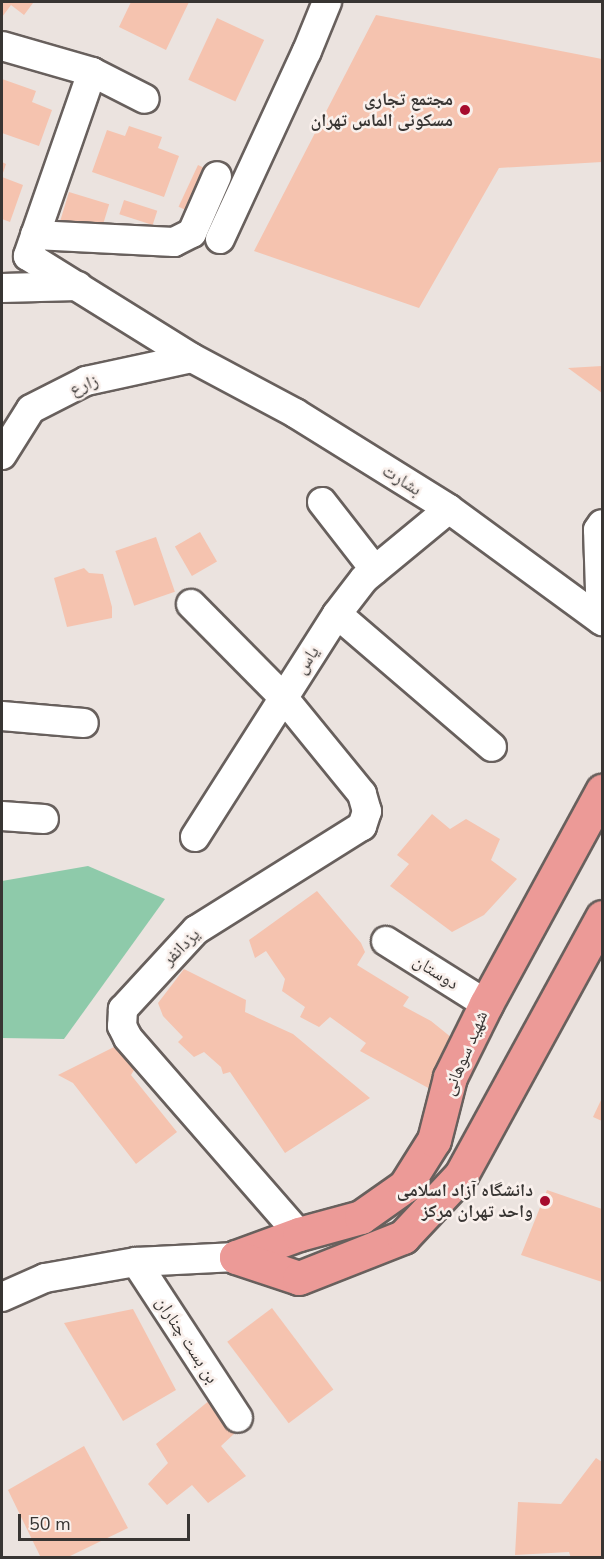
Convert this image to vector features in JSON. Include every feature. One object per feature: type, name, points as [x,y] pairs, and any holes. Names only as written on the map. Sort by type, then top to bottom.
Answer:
[{"type":"main road","name":"شهید سوهانی","points":[[236,1257],[299,1234],[361,1217],[405,1186],[434,1140],[450,1077],[486,1004],[603,791]]},
{"type":"main road","name":"شهید سوهانی","points":[[236,1257],[299,1278],[403,1237],[461,1175],[603,917]]},
{"type":"street","points":[[220,239],[307,51],[327,2]]},
{"type":"street","points":[[2,46],[92,72],[145,99]]},
{"type":"street","points":[[92,72],[35,235],[174,242],[192,233],[217,176]]},
{"type":"street","name":"بشارت","points":[[35,235],[28,256],[192,358],[295,413],[449,509],[602,620]]},
{"type":"street","points":[[2,288],[78,286]]},
{"type":"street","name":"زارع","points":[[2,455],[31,409],[86,381],[192,358]]},
{"type":"street","points":[[322,502],[375,570]]},
{"type":"street","name":"یاس","points":[[195,837],[337,614],[364,579],[449,509]]},
{"type":"street","name":"بشارت","points":[[602,620],[598,530],[603,524]]},
{"type":"street","name":"یزدانفر","points":[[191,604],[284,697],[362,794],[367,811],[362,826],[196,930],[123,1009],[122,1026],[128,1038],[299,1234]]},
{"type":"street","points":[[337,614],[492,747]]},
{"type":"street","points":[[2,716],[84,723]]},
{"type":"street","points":[[2,816],[44,819]]},
{"type":"street","name":"دوستان","points":[[386,941],[486,1004]]},
{"type":"street","name":"شهید سوهانی","points":[[4,1292],[45,1278],[136,1262],[236,1257]]},
{"type":"street","name":"بن بست چناران","points":[[136,1262],[238,1418]]},
{"type":"green space","points":[[88,866],[165,899],[64,1039],[2,1038],[2,881]]},
{"type":"building","points":[[2,2],[33,3],[24,15],[11,5],[2,17]]},
{"type":"building","points":[[131,2],[189,2],[166,50],[119,27]]},
{"type":"building","name":"مجتمع تجاری مسکونی الماس تهران","points":[[376,15],[602,59],[602,162],[499,168],[419,308],[254,251]]},
{"type":"building","points":[[217,18],[264,40],[235,102],[188,80]]},
{"type":"building","points":[[2,79],[36,91],[32,102],[52,110],[39,146],[2,133]]},
{"type":"building","points":[[129,126],[162,137],[158,148],[179,156],[164,197],[92,172],[107,130],[125,136]]},
{"type":"building","points":[[2,162],[6,164],[2,176]]},
{"type":"building","points":[[198,165],[211,171],[191,213],[179,207]]},
{"type":"building","points":[[2,177],[23,185],[10,222],[2,219]]},
{"type":"building","points":[[69,192],[109,204],[100,234],[60,222]]},
{"type":"building","points":[[124,200],[157,211],[153,225],[119,214]]},
{"type":"building","points":[[602,366],[602,393],[568,368]]},
{"type":"building","points":[[200,532],[217,561],[192,576],[175,546]]},
{"type":"building","points":[[156,537],[175,592],[134,606],[115,551]]},
{"type":"building","points":[[84,568],[89,573],[103,574],[112,607],[112,618],[67,627],[54,578]]},
{"type":"building","points":[[432,814],[450,829],[466,819],[500,839],[491,860],[517,879],[484,915],[452,932],[390,886],[409,864],[397,855]]},
{"type":"building","points":[[317,891],[361,943],[365,952],[357,965],[409,997],[403,1006],[431,1021],[457,1042],[432,1090],[360,1051],[366,1043],[330,1017],[319,1027],[300,1017],[305,1007],[282,991],[285,979],[266,951],[255,958],[249,940]]},
{"type":"building","points":[[184,969],[246,1000],[245,1012],[293,1034],[370,1098],[285,1153],[230,1072],[223,1074],[221,1067],[204,1052],[194,1057],[178,1042],[183,1037],[163,1016],[158,1003]]},
{"type":"building","points":[[120,1044],[137,1065],[131,1075],[177,1132],[136,1164],[73,1083],[58,1075]]},
{"type":"building","points":[[602,1098],[602,1121],[593,1117]]},
{"type":"building","points":[[547,1190],[602,1209],[602,1282],[521,1255]]},
{"type":"building","points":[[272,1308],[333,1389],[289,1423],[227,1342]]},
{"type":"building","points":[[133,1309],[176,1390],[123,1421],[64,1323]]},
{"type":"building","points":[[210,1400],[236,1432],[221,1446],[246,1476],[208,1503],[192,1485],[167,1505],[148,1484],[168,1463],[156,1444]]},
{"type":"building","points":[[84,1446],[128,1528],[66,1558],[41,1558],[8,1490]]},
{"type":"building","points":[[596,1458],[602,1462],[602,1558],[571,1558],[569,1552],[515,1555],[518,1502],[561,1504]]},
{"type":"place","name":"مجتمع تجاری مسکونی الماس تهران","points":[[465,110]]},
{"type":"place","name":"دانشگاه آزاد اسلامی واحد تهران مرکز","points":[[545,1201]]}]
